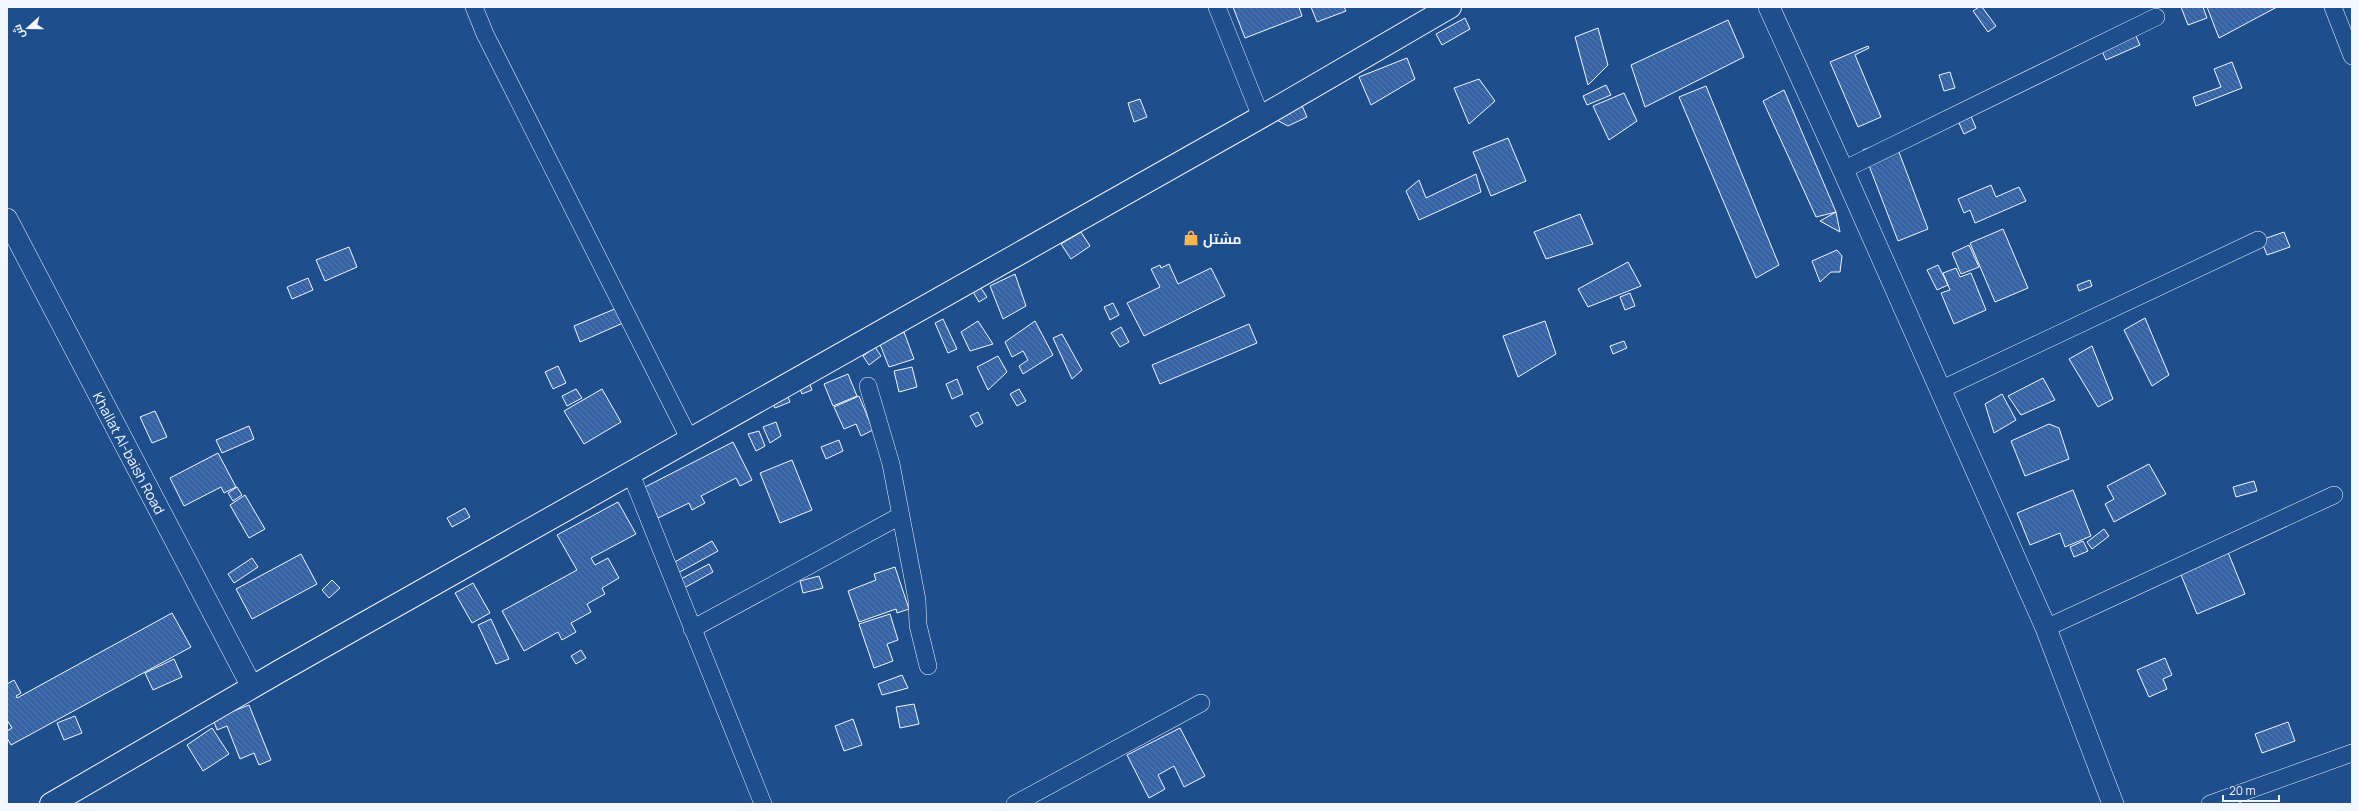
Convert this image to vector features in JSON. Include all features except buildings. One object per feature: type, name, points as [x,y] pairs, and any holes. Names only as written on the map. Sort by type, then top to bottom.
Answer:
[{"type":"main road","points":[[51,804],[252,687],[1261,117],[1450,7]]},
{"type":"street","points":[[474,7],[485,34],[690,440]]},
{"type":"street","points":[[1217,7],[1261,117]]},
{"type":"street","points":[[1769,7],[2046,628],[2113,804]]},
{"type":"street","points":[[2336,8],[2352,56]]},
{"type":"street","points":[[1843,170],[2156,18]]},
{"type":"street","name":"Khallat Al-baish Road","points":[[7,219],[252,687]]},
{"type":"street","points":[[1940,390],[2258,240]]},
{"type":"street","points":[[868,386],[889,455],[917,600],[918,625],[928,666]]},
{"type":"street","points":[[631,474],[763,804]]},
{"type":"street","points":[[2046,628],[2334,495]]},
{"type":"street","points":[[692,629],[900,516]]},
{"type":"street","points":[[1015,804],[1201,703]]},
{"type":"street","points":[[2210,804],[2352,753]]},
{"type":"place","name":"مشتل","points":[[1191,238]]}]
